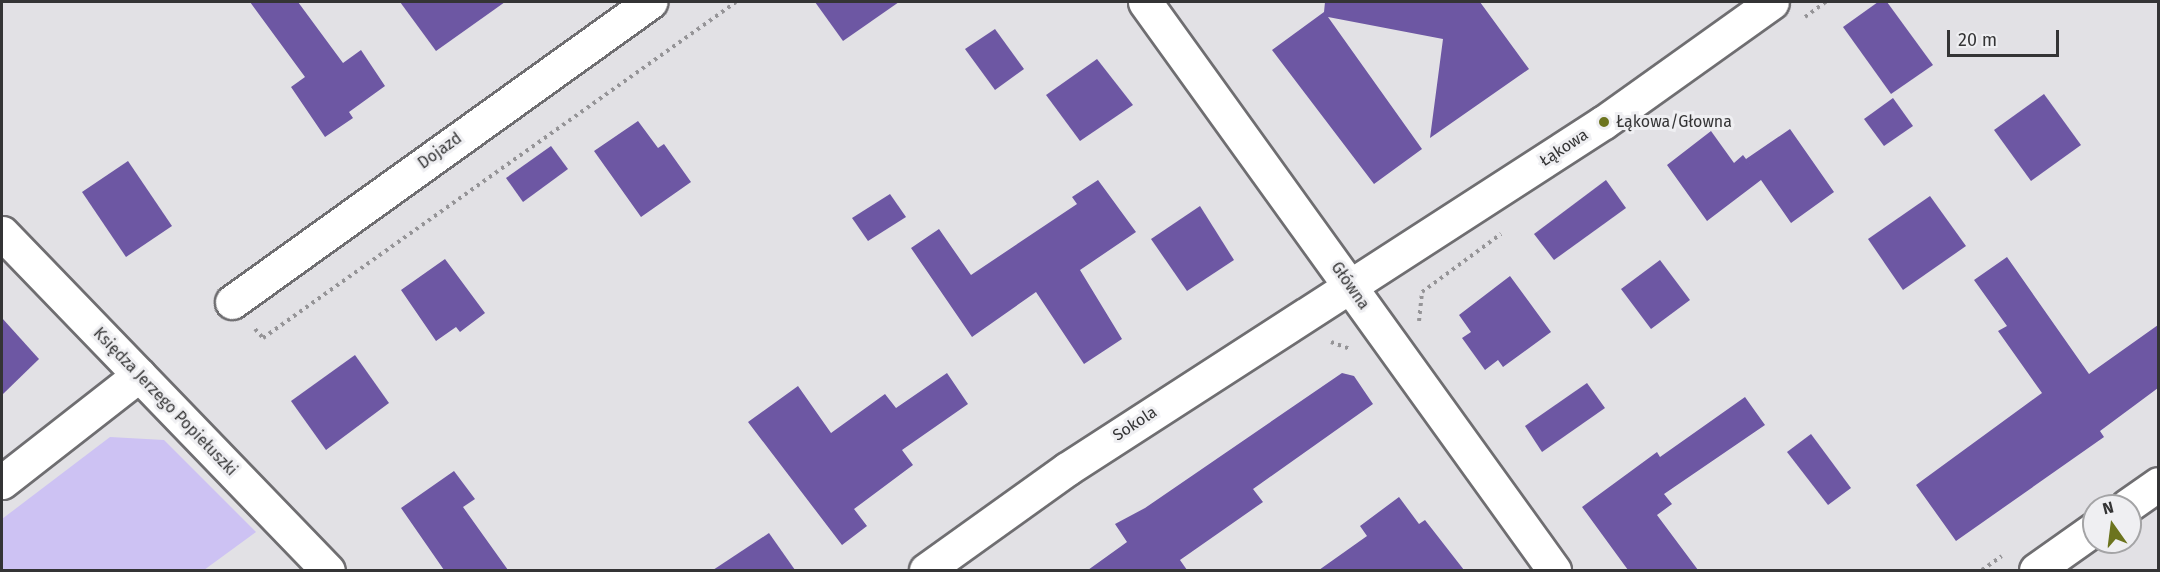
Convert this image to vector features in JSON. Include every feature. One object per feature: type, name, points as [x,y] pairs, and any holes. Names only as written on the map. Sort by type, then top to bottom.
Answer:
[{"type":"street","name":"Dojazd","points":[[232,302],[650,2]]},
{"type":"street","name":"Główna","points":[[1145,2],[1554,570]]},
{"type":"street","name":"Łąkowa","points":[[1352,288],[1604,122],[1772,2]]},
{"type":"street","name":"Księdza Jerzego Popiełuszki","points":[[2,232],[328,570]]},
{"type":"street","name":"Sokola","points":[[927,570],[1076,463],[1352,288]]},
{"type":"street","points":[[2,482],[139,375]]},
{"type":"street","points":[[2142,495],[2158,484]]},
{"type":"street","points":[[2036,570],[2082,538]]},
{"type":"path","points":[[232,302],[262,338],[736,2]]},
{"type":"path","points":[[1423,329],[1419,324],[1422,292],[1437,280]]},
{"type":"path","points":[[1328,341],[1358,352]]},
{"type":"shaded area","points":[[110,437],[164,440],[256,532],[204,570],[2,570],[2,519]]},
{"type":"building","points":[[250,2],[298,2],[343,63],[361,50],[385,86],[349,112],[353,118],[325,137],[291,87],[305,77]]},
{"type":"building","points":[[400,2],[505,2],[436,51]]},
{"type":"building","points":[[815,2],[899,2],[843,41]]},
{"type":"building","points":[[1325,2],[1480,2],[1529,69],[1430,138],[1443,39],[1328,17],[1422,149],[1374,184],[1272,50],[1324,12]]},
{"type":"building","points":[[1878,2],[1887,2],[1933,65],[1891,94],[1843,27]]},
{"type":"building","points":[[995,29],[1024,69],[995,90],[965,49]]},
{"type":"building","points":[[1097,59],[1133,105],[1080,141],[1046,95]]},
{"type":"building","points":[[2044,94],[2081,145],[2031,181],[1994,130]]},
{"type":"building","points":[[1893,98],[1913,126],[1884,146],[1864,119]]},
{"type":"building","points":[[638,121],[658,148],[664,144],[691,182],[641,217],[594,151]]},
{"type":"building","points":[[1790,129],[1834,192],[1791,223],[1761,180],[1707,221],[1667,165],[1711,131],[1734,163],[1743,155],[1746,159]]},
{"type":"building","points":[[551,146],[568,169],[523,202],[506,178]]},
{"type":"building","points":[[128,161],[172,226],[126,257],[82,192]]},
{"type":"building","points":[[1098,180],[1136,232],[1080,270],[1122,339],[1084,364],[1036,292],[972,337],[911,248],[939,229],[971,275],[1077,204],[1072,197]]},
{"type":"building","points":[[1606,180],[1626,208],[1554,260],[1534,234]]},
{"type":"building","points":[[890,194],[906,217],[868,241],[852,218]]},
{"type":"building","points":[[1930,196],[1966,246],[1903,290],[1868,239]]},
{"type":"building","points":[[1200,206],[1234,260],[1187,291],[1151,239]]},
{"type":"building","points":[[2007,257],[2089,374],[2158,325],[2158,388],[2100,431],[2104,437],[1956,541],[1916,485],[2042,393],[1998,331],[2007,326],[1974,280]]},
{"type":"building","points":[[445,259],[485,313],[460,332],[456,327],[436,341],[401,290]]},
{"type":"building","points":[[1660,260],[1690,300],[1651,329],[1621,289]]},
{"type":"building","points":[[1510,276],[1551,332],[1503,367],[1498,360],[1485,370],[1462,338],[1471,332],[1459,315]]},
{"type":"building","points":[[2,318],[39,359],[2,395]]},
{"type":"building","points":[[355,355],[389,403],[326,450],[291,401]]},
{"type":"building","points":[[947,373],[968,404],[902,450],[913,465],[854,509],[867,526],[842,545],[748,422],[798,386],[831,433],[885,394],[896,408]]},
{"type":"building","points":[[1342,373],[1354,376],[1373,404],[1253,489],[1263,502],[1180,560],[1187,570],[1088,570],[1127,542],[1115,524],[1145,508]]},
{"type":"building","points":[[1587,383],[1605,408],[1542,452],[1525,426]]},
{"type":"building","points":[[1745,397],[1765,425],[1664,494],[1672,504],[1657,515],[1698,570],[1628,570],[1582,507],[1657,452],[1660,457]]},
{"type":"building","points":[[1811,434],[1851,488],[1828,505],[1787,452]]},
{"type":"building","points":[[454,471],[475,499],[463,507],[508,570],[444,570],[401,508]]},
{"type":"building","points":[[1399,497],[1419,524],[1425,520],[1464,570],[1319,570],[1367,536],[1360,526]]},
{"type":"building","points":[[769,533],[795,570],[713,570]]},
{"type":"place","name":"Łąkowa/Głowna","points":[[1604,122]]}]
